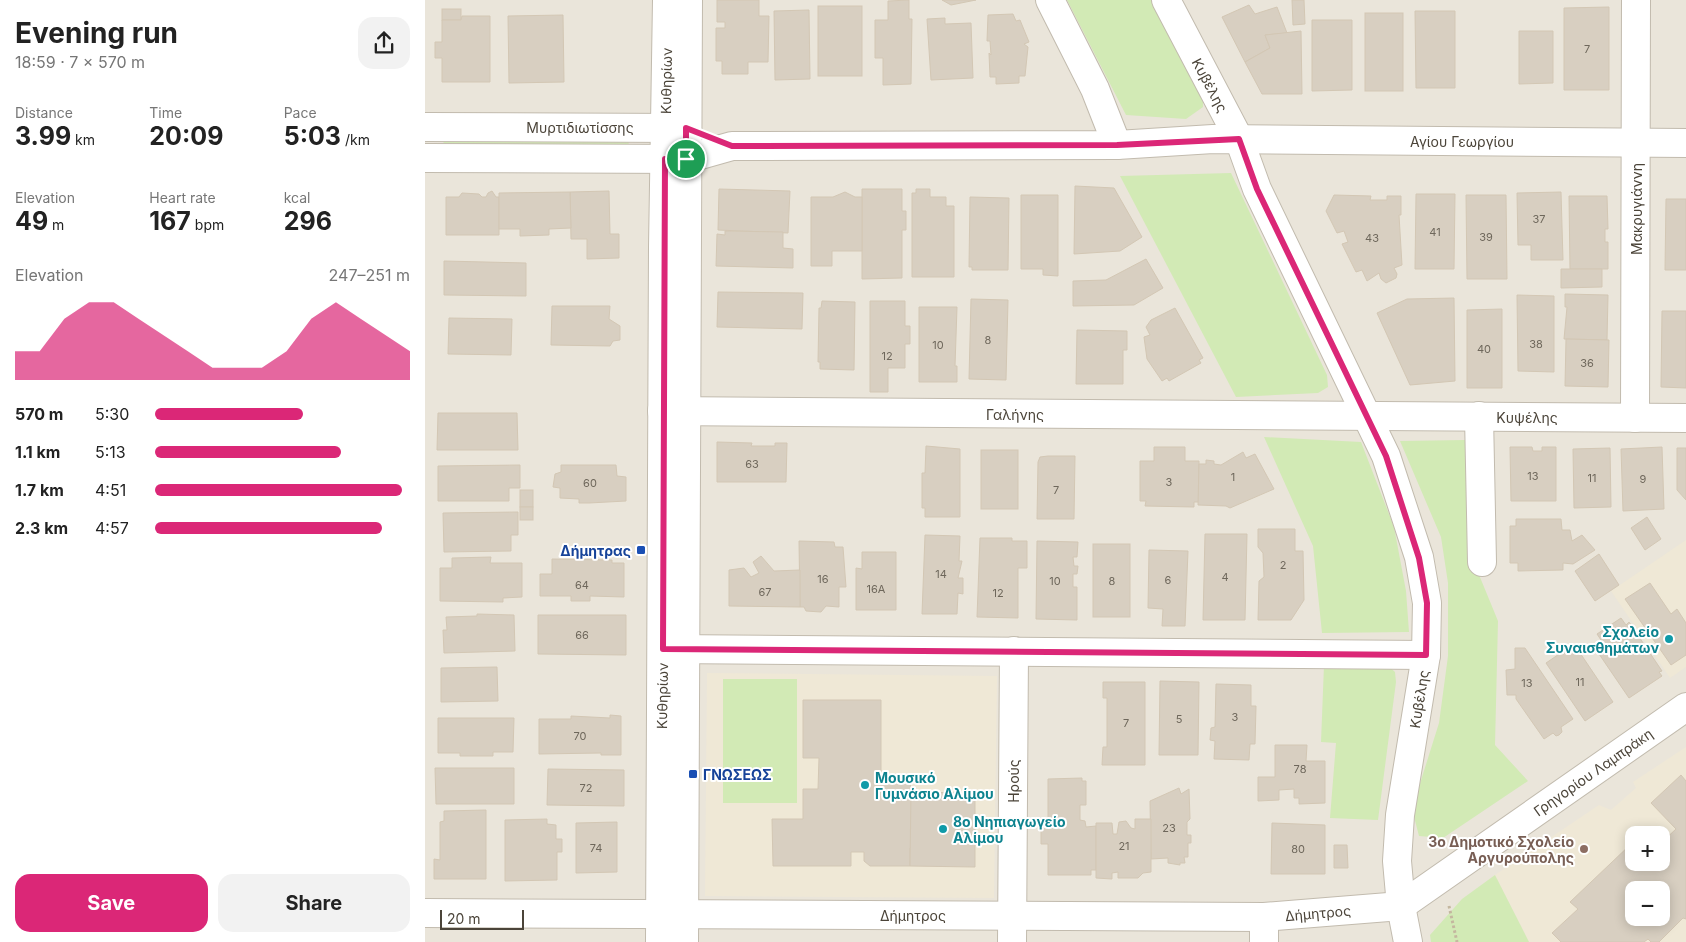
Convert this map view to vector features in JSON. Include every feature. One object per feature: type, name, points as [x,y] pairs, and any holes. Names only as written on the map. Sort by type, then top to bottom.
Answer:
[{"type":"street","name":"Κυθηρίων","points":[[660,942],[672,914],[674,649],[676,128],[667,0]]},
{"type":"street","name":"Κυθηρίων","points":[[676,128],[688,0]]},
{"type":"street","points":[[1050,0],[1095,88],[1117,145]]},
{"type":"street","name":"Κυβέλης","points":[[1166,0],[1239,139],[1257,189],[1368,416],[1386,456],[1419,558],[1427,603],[1426,655],[1400,814],[1397,861],[1401,906],[1408,942]]},
{"type":"street","name":"Μακρυγιάννη","points":[[1635,418],[1636,0]]},
{"type":"street","name":"Μυρτιδιωτίσσης","points":[[425,127],[676,128],[732,146]]},
{"type":"street","name":"Μυρτιδιωτίσσης","points":[[425,158],[676,159],[732,146],[1117,145],[1239,139]]},
{"type":"street","name":"Αγίου Γεωργίου","points":[[1239,139],[1686,143]]},
{"type":"street","name":"Γαλήνης","points":[[675,411],[1368,416]]},
{"type":"street","name":"Κυψέλης","points":[[1368,416],[1686,418]]},
{"type":"street","points":[[1479,416],[1482,562]]},
{"type":"street","points":[[674,649],[1426,655]]},
{"type":"street","name":"Ηρούς","points":[[1013,929],[1014,651]]},
{"type":"street","name":"Γρηγορίου Λαμπράκη","points":[[1401,906],[1686,707]]},
{"type":"street","name":"Δήμητρος","points":[[425,912],[672,914],[1013,929],[1264,930],[1401,906]]},
{"type":"street","name":"Κυθηρίων","points":[[672,914],[684,942]]},
{"type":"shaded area","points":[[425,0],[1686,0],[1686,942],[425,942]]},
{"type":"shaded area","points":[[1686,540],[1686,667],[1670,678],[1611,591]]},
{"type":"shaded area","points":[[707,673],[997,676],[994,898],[705,896]]},
{"type":"shaded area","name":"3ο Δημοτικό Σχολείο Αργυρούπολης","points":[[1686,747],[1686,942],[1529,942],[1495,875],[1599,805],[1611,810],[1636,788],[1633,782]]},
{"type":"green space","points":[[1067,0],[1154,0],[1203,94],[1203,107],[1186,119],[1126,115]]},
{"type":"green space","points":[[447,139],[626,139],[629,143],[626,147],[447,146],[443,142]]},
{"type":"green space","points":[[1231,173],[1327,375],[1328,387],[1318,393],[1236,397],[1120,176]]},
{"type":"green space","points":[[1264,437],[1361,442],[1394,527],[1406,591],[1409,632],[1322,633],[1313,546]]},
{"type":"green space","points":[[1465,440],[1468,548],[1498,621],[1495,745],[1528,781],[1443,838],[1419,836],[1412,809],[1439,723],[1448,656],[1448,583],[1441,537],[1400,441]]},
{"type":"green space","points":[[1324,665],[1387,665],[1395,672],[1396,682],[1378,820],[1330,818],[1336,743],[1321,742]]},
{"type":"green space","points":[[723,679],[797,679],[797,803],[723,803]]},
{"type":"green space","points":[[1495,875],[1529,942],[1431,942],[1430,935],[1462,899]]},
{"type":"building","points":[[717,0],[759,0],[759,16],[769,16],[768,62],[748,62],[748,74],[722,74],[722,61],[716,61],[716,28],[725,28],[725,22],[717,22]]},
{"type":"building","points":[[909,0],[909,19],[912,19],[911,84],[883,85],[883,58],[875,58],[875,20],[888,20],[888,1]]},
{"type":"building","points":[[942,0],[976,0],[951,5]]},
{"type":"building","points":[[1292,0],[1304,0],[1305,24],[1293,25]]},
{"type":"building","points":[[1249,5],[1255,14],[1277,7],[1287,33],[1265,35],[1270,48],[1245,62],[1222,17]]},
{"type":"building","points":[[818,6],[862,6],[862,76],[818,76]]},
{"type":"building","points":[[1609,7],[1609,90],[1564,90],[1564,8]]},
{"type":"building","points":[[442,9],[461,9],[461,20],[442,20]]},
{"type":"building","points":[[809,10],[810,79],[775,80],[774,11]]},
{"type":"building","points":[[1415,11],[1455,11],[1455,88],[1416,88]]},
{"type":"building","points":[[1365,13],[1403,13],[1403,91],[1365,91]]},
{"type":"building","points":[[1013,14],[1016,21],[1020,20],[1029,42],[1024,44],[1028,47],[1025,76],[1019,76],[1019,83],[996,84],[996,77],[990,77],[990,41],[987,41],[988,15]]},
{"type":"building","points":[[563,15],[564,82],[509,83],[508,16]]},
{"type":"building","points":[[462,16],[490,16],[490,82],[442,82],[442,58],[435,58],[435,42],[442,42],[442,20],[461,20]]},
{"type":"building","points":[[945,18],[945,24],[971,23],[973,78],[931,80],[927,19]]},
{"type":"building","points":[[1312,20],[1352,20],[1352,90],[1312,91]]},
{"type":"building","points":[[1301,31],[1302,94],[1262,94],[1245,62],[1270,48],[1265,35]]},
{"type":"building","points":[[1519,31],[1553,31],[1553,83],[1519,84]]},
{"type":"building","points":[[1075,186],[1114,188],[1142,237],[1120,251],[1074,254]]},
{"type":"building","points":[[719,189],[790,191],[788,233],[718,230]]},
{"type":"building","points":[[862,189],[902,189],[902,211],[906,211],[906,230],[902,230],[902,278],[862,279]]},
{"type":"building","points":[[916,189],[930,189],[930,197],[946,197],[946,206],[954,206],[954,277],[912,277],[912,193],[916,193]]},
{"type":"building","points":[[492,191],[496,197],[499,197],[499,235],[446,235],[446,197],[459,197],[462,193],[479,194],[482,197],[486,197]]},
{"type":"building","points":[[609,191],[610,234],[619,234],[619,258],[587,259],[587,239],[571,239],[570,192]]},
{"type":"building","points":[[570,192],[571,228],[549,229],[549,235],[520,236],[520,229],[499,229],[499,193]]},
{"type":"building","points":[[845,192],[855,197],[862,197],[862,251],[832,251],[832,266],[811,266],[811,197],[833,197]]},
{"type":"building","points":[[1561,192],[1563,260],[1531,260],[1531,245],[1518,245],[1517,193]]},
{"type":"building","points":[[1416,194],[1455,194],[1454,269],[1415,269]]},
{"type":"building","points":[[1021,195],[1058,195],[1058,276],[1043,275],[1043,269],[1021,269]]},
{"type":"building","points":[[1334,195],[1371,196],[1370,200],[1387,200],[1387,196],[1401,196],[1401,215],[1399,215],[1402,265],[1394,268],[1397,274],[1396,278],[1386,283],[1381,279],[1379,273],[1367,281],[1362,270],[1356,272],[1342,244],[1348,242],[1344,231],[1337,233],[1326,211]]},
{"type":"building","points":[[1466,195],[1506,195],[1507,279],[1467,279]]},
{"type":"building","points":[[1569,196],[1607,196],[1608,229],[1605,229],[1605,242],[1608,242],[1608,269],[1570,269]]},
{"type":"building","points":[[970,197],[1009,198],[1008,270],[972,270],[972,267],[969,267]]},
{"type":"building","points":[[1666,199],[1686,199],[1686,270],[1665,270]]},
{"type":"building","points":[[725,231],[783,232],[783,248],[793,249],[793,268],[716,266],[717,234],[725,235]]},
{"type":"building","points":[[1146,259],[1163,288],[1134,305],[1073,306],[1073,281],[1106,280]]},
{"type":"building","points":[[444,261],[526,263],[526,296],[444,295]]},
{"type":"building","points":[[1561,269],[1602,269],[1602,287],[1561,288]]},
{"type":"building","points":[[718,292],[803,293],[802,329],[717,327]]},
{"type":"building","points":[[1565,294],[1608,295],[1607,340],[1564,339],[1567,307],[1565,307]]},
{"type":"building","points":[[1517,295],[1554,296],[1554,372],[1518,371]]},
{"type":"building","points":[[1454,298],[1455,381],[1410,385],[1377,313],[1407,299]]},
{"type":"building","points":[[971,299],[1008,300],[1006,380],[969,379]]},
{"type":"building","points":[[822,301],[855,302],[854,370],[820,369],[820,362],[818,362],[819,308],[821,308]]},
{"type":"building","points":[[870,301],[905,301],[905,326],[910,326],[910,344],[905,344],[905,368],[888,368],[888,392],[870,392]]},
{"type":"building","points":[[552,306],[610,306],[609,319],[620,326],[620,340],[613,341],[610,346],[551,345]]},
{"type":"building","points":[[919,307],[957,307],[955,366],[957,366],[957,382],[919,382]]},
{"type":"building","points":[[1175,308],[1203,358],[1199,360],[1201,363],[1169,381],[1167,378],[1162,381],[1147,359],[1144,337],[1150,335],[1146,327],[1151,320]]},
{"type":"building","points":[[1502,309],[1502,388],[1467,388],[1467,310]]},
{"type":"building","points":[[1662,311],[1686,311],[1686,388],[1661,387]]},
{"type":"building","points":[[449,318],[512,319],[511,355],[448,354]]},
{"type":"building","points":[[1077,330],[1127,331],[1127,350],[1123,350],[1123,384],[1076,384]]},
{"type":"building","points":[[1566,339],[1609,340],[1608,387],[1565,386]]},
{"type":"building","points":[[438,413],[517,413],[518,450],[437,450]]},
{"type":"building","points":[[717,442],[752,443],[751,446],[775,446],[775,443],[787,443],[786,482],[717,482]]},
{"type":"building","points":[[926,446],[960,449],[960,517],[925,517],[925,508],[922,508],[922,473],[925,473]]},
{"type":"building","points":[[1154,447],[1185,447],[1185,461],[1199,461],[1199,502],[1194,502],[1194,507],[1145,506],[1146,501],[1140,501],[1140,461],[1154,461]]},
{"type":"building","points":[[1510,447],[1532,447],[1533,451],[1542,451],[1542,447],[1556,447],[1556,501],[1511,501]]},
{"type":"building","points":[[1662,447],[1664,509],[1623,511],[1621,449]]},
{"type":"building","points":[[1610,448],[1611,507],[1574,508],[1573,449]]},
{"type":"building","points":[[1677,448],[1686,448],[1686,500],[1677,490]]},
{"type":"building","points":[[981,450],[1018,450],[1018,509],[981,509]]},
{"type":"building","points":[[1243,452],[1246,458],[1255,454],[1274,489],[1230,508],[1226,506],[1198,505],[1199,464],[1206,464],[1206,460],[1214,461],[1214,464],[1221,465]]},
{"type":"building","points":[[1075,456],[1074,519],[1037,519],[1038,462],[1040,457]]},
{"type":"building","points":[[520,465],[520,488],[509,488],[509,501],[438,501],[438,466]]},
{"type":"building","points":[[561,465],[616,465],[617,476],[626,477],[626,501],[579,503],[579,499],[560,498],[560,488],[553,487],[555,474],[561,472]]},
{"type":"building","points":[[520,490],[533,490],[533,507],[520,507]]},
{"type":"building","points":[[520,507],[533,507],[533,520],[520,520]]},
{"type":"building","points":[[518,512],[518,535],[511,535],[511,551],[444,552],[443,513]]},
{"type":"building","points":[[1647,517],[1661,539],[1645,550],[1631,528]]},
{"type":"building","points":[[1516,519],[1561,519],[1562,530],[1570,530],[1572,541],[1582,535],[1595,550],[1573,564],[1563,563],[1563,570],[1518,571],[1518,563],[1510,563],[1510,526],[1516,526]]},
{"type":"building","points":[[1258,529],[1295,529],[1295,551],[1303,551],[1304,600],[1291,620],[1258,620],[1259,581],[1264,577],[1263,553],[1258,547]]},
{"type":"building","points":[[1205,534],[1247,534],[1245,620],[1203,620]]},
{"type":"building","points":[[925,535],[960,536],[959,561],[962,561],[958,578],[963,578],[963,594],[958,593],[957,614],[922,614]]},
{"type":"building","points":[[980,538],[1012,538],[1012,541],[1027,541],[1027,568],[1018,568],[1018,618],[977,617]]},
{"type":"building","points":[[799,541],[834,542],[835,547],[843,547],[846,587],[839,587],[839,607],[826,606],[821,612],[806,611],[804,607],[800,607]]},
{"type":"building","points":[[1037,541],[1078,542],[1077,557],[1073,557],[1074,566],[1078,566],[1077,574],[1073,574],[1073,587],[1077,587],[1077,620],[1036,619]]},
{"type":"building","points":[[1093,544],[1130,544],[1130,617],[1093,617]]},
{"type":"building","points":[[1149,550],[1188,551],[1185,626],[1162,626],[1163,609],[1148,608]]},
{"type":"building","points":[[862,552],[896,552],[896,610],[856,610],[856,568],[862,569]]},
{"type":"building","points":[[1599,554],[1619,585],[1595,601],[1575,571]]},
{"type":"building","points":[[761,556],[774,571],[800,570],[800,607],[729,606],[729,570],[744,568],[751,577],[759,573],[753,562]]},
{"type":"building","points":[[491,557],[490,563],[522,563],[522,597],[503,598],[503,602],[440,601],[440,568],[452,568],[452,558]]},
{"type":"building","points":[[552,559],[612,560],[612,563],[624,563],[624,597],[590,596],[590,601],[571,601],[571,596],[540,596],[540,574],[552,574]]},
{"type":"building","name":"Σχολείο Συναισθημάτων","points":[[1650,583],[1671,614],[1677,609],[1686,623],[1686,655],[1671,665],[1625,599]]},
{"type":"building","points":[[477,614],[514,615],[515,651],[444,653],[443,630],[447,630],[446,617],[477,616]]},
{"type":"building","points":[[538,615],[626,615],[626,655],[538,654]]},
{"type":"building","points":[[1621,618],[1626,625],[1629,622],[1662,671],[1659,672],[1662,676],[1629,698],[1599,654],[1607,649],[1597,634]]},
{"type":"building","points":[[1574,644],[1613,702],[1585,721],[1546,663]]},
{"type":"building","points":[[1515,648],[1525,648],[1573,719],[1561,727],[1562,732],[1559,735],[1556,736],[1553,733],[1544,739],[1516,699],[1516,695],[1507,695],[1506,670],[1515,669]]},
{"type":"building","points":[[497,667],[498,701],[441,702],[441,668]]},
{"type":"building","points":[[1160,681],[1199,682],[1198,755],[1159,755]]},
{"type":"building","points":[[1103,682],[1145,682],[1145,765],[1102,765],[1103,747],[1107,747],[1107,698],[1103,698]]},
{"type":"building","points":[[1216,684],[1251,685],[1251,706],[1256,706],[1255,744],[1250,744],[1249,760],[1214,759],[1215,741],[1210,740],[1211,728],[1215,727]]},
{"type":"building","name":"Μουσικό Γυμνάσιο Αλίμου","points":[[803,700],[881,700],[881,781],[910,782],[911,792],[940,793],[940,848],[910,848],[910,866],[870,866],[864,861],[864,852],[851,852],[851,866],[773,866],[772,819],[803,819],[803,789],[818,789],[819,758],[803,758]]},
{"type":"building","points":[[610,715],[621,716],[621,755],[601,755],[601,753],[539,754],[539,719],[571,719],[571,716],[610,718]]},
{"type":"building","points":[[438,718],[514,718],[513,752],[493,752],[493,756],[460,756],[460,753],[438,753]]},
{"type":"building","points":[[1275,745],[1307,745],[1306,761],[1325,761],[1325,803],[1299,804],[1299,798],[1294,798],[1294,789],[1279,790],[1279,800],[1258,801],[1258,777],[1275,777]]},
{"type":"building","points":[[435,768],[514,768],[514,804],[436,804]]},
{"type":"building","points":[[548,769],[624,770],[624,806],[547,805]]},
{"type":"building","points":[[1681,775],[1686,781],[1686,919],[1683,918],[1659,942],[1651,942],[1648,939],[1644,942],[1561,942],[1552,933],[1578,909],[1570,902],[1625,850],[1625,871],[1670,871],[1670,835],[1676,829],[1651,803]]},
{"type":"building","points":[[1082,778],[1082,781],[1086,781],[1086,805],[1080,805],[1080,820],[1085,821],[1086,827],[1096,826],[1096,870],[1091,870],[1091,875],[1048,875],[1048,844],[1041,844],[1041,820],[1048,819],[1048,779]]},
{"type":"building","points":[[1179,788],[1181,794],[1189,789],[1190,819],[1187,822],[1187,835],[1191,835],[1191,843],[1188,843],[1188,857],[1184,857],[1185,863],[1180,863],[1180,865],[1168,863],[1168,858],[1151,859],[1150,801]]},
{"type":"building","name":"8ο Νηπιαγωγείο Αλίμου","points":[[911,792],[975,793],[975,867],[910,866]]},
{"type":"building","points":[[486,810],[486,879],[434,879],[434,859],[440,860],[440,822],[444,821],[444,811]]},
{"type":"building","points":[[547,819],[547,824],[556,825],[556,839],[562,839],[562,852],[557,852],[557,880],[505,881],[505,820]]},
{"type":"building","points":[[1135,819],[1151,819],[1151,872],[1143,873],[1138,878],[1118,878],[1118,872],[1112,873],[1112,879],[1096,878],[1096,823],[1112,823],[1113,834],[1117,834],[1119,822],[1126,821],[1131,828],[1135,829]]},
{"type":"building","points":[[617,822],[617,872],[576,873],[576,823]]},
{"type":"building","points":[[1272,823],[1325,825],[1325,874],[1271,874]]},
{"type":"building","points":[[1334,845],[1347,845],[1348,868],[1334,868]]},
{"type":"place","name":"Δήμητρας","points":[[641,550]]},
{"type":"place","name":"Σχολείο Συναισθημάτων","points":[[1669,639]]},
{"type":"place","name":"ΓΝΩΣΕΩΣ","points":[[693,774]]},
{"type":"place","name":"Μουσικό Γυμνάσιο Αλίμου","points":[[865,785]]},
{"type":"place","name":"8ο Νηπιαγωγείο Αλίμου","points":[[943,829]]},
{"type":"place","name":"3ο Δημοτικό Σχολείο Αργυρούπολης","points":[[1584,849]]},
{"type":"route","points":[[686,128],[732,146],[1117,145],[1239,139],[1257,189],[1386,456],[1419,558],[1427,603],[1426,655],[663,649],[662,411],[665,159],[686,159],[686,128]]}]
